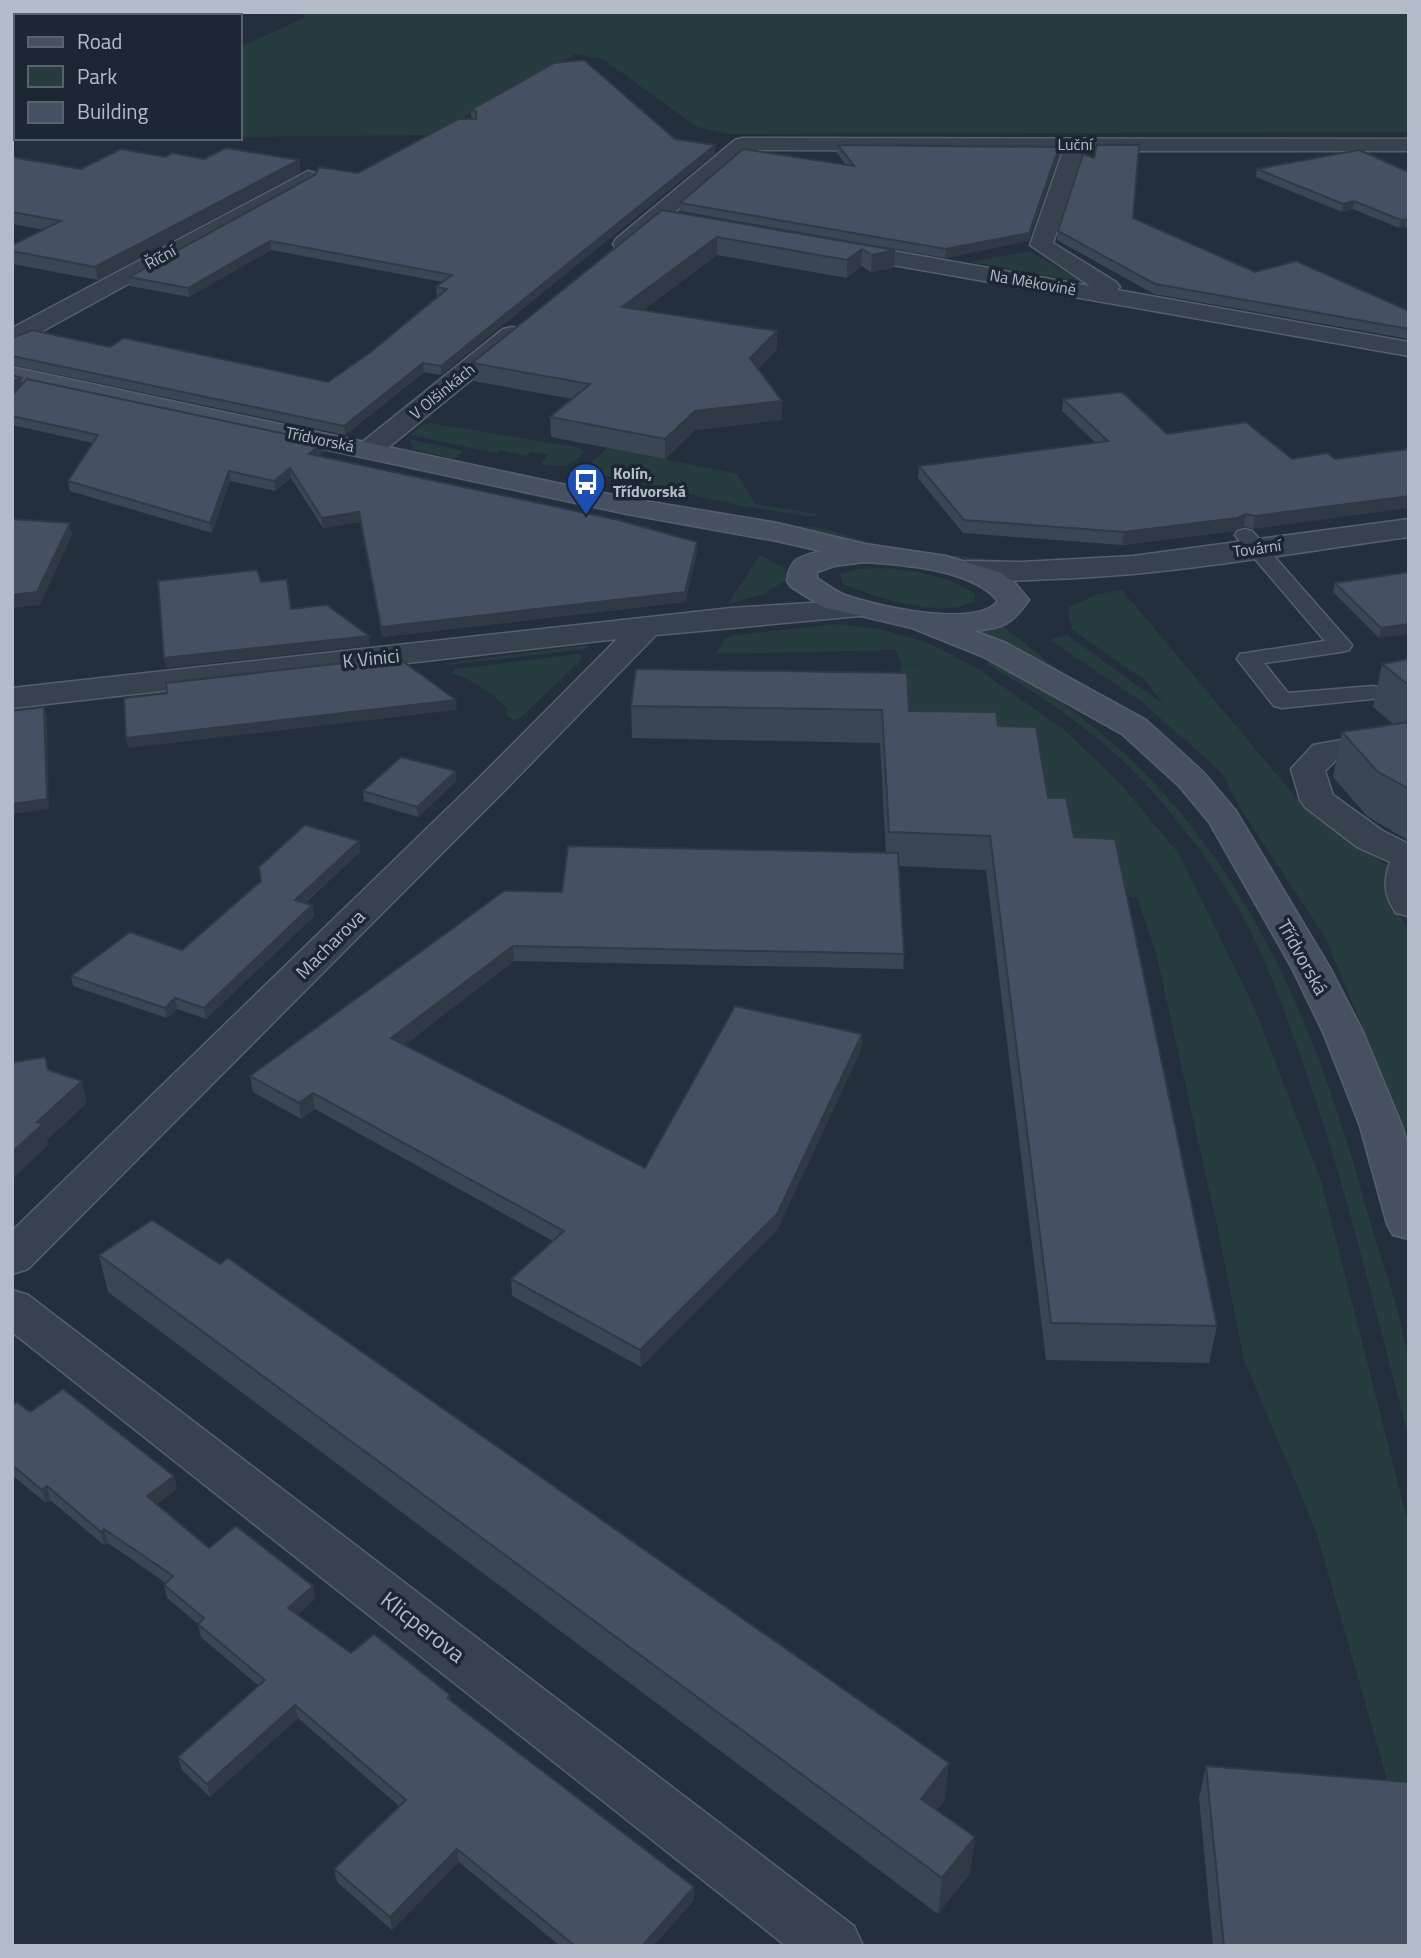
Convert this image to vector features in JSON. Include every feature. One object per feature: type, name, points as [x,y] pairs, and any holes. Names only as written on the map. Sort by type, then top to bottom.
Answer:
[{"type":"main road","name":"Třídvorská","points":[[12,374],[627,506],[764,529],[865,554],[910,557],[967,570],[1010,592],[1010,607],[1029,638],[1125,710],[1134,727]]},
{"type":"main road","name":"Třídvorská","points":[[627,506],[759,547],[803,574],[823,596],[859,609],[923,622],[995,650],[1134,727],[1191,779],[1224,818],[1311,968],[1343,1032],[1381,1126],[1409,1224]]},
{"type":"main road","points":[[803,574],[828,558],[865,554]]},
{"type":"main road","points":[[923,622],[957,623],[1010,607]]},
{"type":"street","name":"Luční","points":[[657,216],[742,144],[1409,145]]},
{"type":"street","points":[[1041,245],[1075,144]]},
{"type":"street","points":[[1339,144],[1385,163]]},
{"type":"street","name":"Říční","points":[[12,338],[308,177]]},
{"type":"street","points":[[604,260],[657,216],[684,221]]},
{"type":"street","name":"Na Měkovině","points":[[817,244],[1409,349]]},
{"type":"street","points":[[1015,250],[1041,245],[1125,298]]},
{"type":"street","points":[[937,265],[989,255]]},
{"type":"street","name":"V Olšinkách","points":[[369,450],[529,321]]},
{"type":"street","name":"Tovární","points":[[1010,607],[1049,585],[1105,568],[1252,541],[1407,530]]},
{"type":"street","name":"Tovární","points":[[967,570],[1013,572],[1105,568]]},
{"type":"street","name":"K Vinici","points":[[731,617],[778,597],[803,574]]},
{"type":"street","name":"K Vinici","points":[[12,698],[731,617],[859,609]]},
{"type":"street","name":"Macharova","points":[[12,1258],[495,781],[645,628]]},
{"type":"street","points":[[1409,738],[1325,752],[1308,769],[1317,800],[1370,839],[1409,858],[1402,879],[1405,901],[1409,905]]},
{"type":"street","name":"Klicperova","points":[[12,1307],[833,1946]]},
{"type":"lane","points":[[1252,541],[1340,645],[1248,659],[1282,701],[1373,693]]},
{"type":"green space","points":[[303,12],[1409,12],[1409,132],[728,134],[697,127],[603,59],[576,54],[432,135],[242,137],[242,46],[304,18]]},
{"type":"green space","points":[[1029,251],[1082,282],[970,262]]},
{"type":"green space","points":[[430,423],[575,447],[584,451],[570,464],[554,466],[541,464],[548,455],[531,452],[526,456],[500,450],[497,453],[410,435],[422,425]]},
{"type":"green space","points":[[409,439],[463,451],[454,459],[414,449]]},
{"type":"green space","points":[[607,448],[737,474],[755,504],[817,514],[814,517],[743,506],[582,471]]},
{"type":"green space","points":[[793,528],[819,528],[903,549],[1030,562],[984,564],[960,561]]},
{"type":"green space","points":[[760,555],[785,569],[786,580],[764,594],[728,604]]},
{"type":"green space","points":[[857,569],[902,570],[934,576],[963,586],[975,594],[975,599],[964,605],[948,608],[889,600],[842,583],[840,574]]},
{"type":"green space","points":[[1122,590],[1304,807],[1390,868],[1392,908],[1409,928],[1409,1138],[1325,937],[1240,808],[1221,772],[1141,701],[1050,640],[1067,635],[1163,704],[1146,681],[1070,628],[1069,607],[1098,594]]},
{"type":"green space","points":[[839,624],[880,629],[928,643],[975,667],[1063,729],[1118,781],[1179,854],[1254,1007],[1321,1181],[1409,1527],[1409,1881],[1397,1814],[1316,1531],[1244,1360],[1156,953],[1137,897],[1115,896],[907,743],[900,666],[924,666],[902,665],[896,650],[715,654],[725,639],[734,635]]},
{"type":"green space","points":[[1000,624],[1061,672],[1062,674],[965,628]]},
{"type":"green space","points":[[588,645],[586,649],[446,663]]},
{"type":"green space","points":[[581,655],[581,660],[520,718],[513,720],[506,715],[507,708],[488,692],[451,674],[455,669]]},
{"type":"green space","points":[[990,660],[1067,707],[1134,762],[1191,825],[1239,894],[1280,969],[1314,1048],[1343,1130],[1398,1311],[1409,1369],[1409,1438],[1328,1139],[1278,994],[1244,919],[1200,850],[1144,782],[1092,735],[1049,702],[988,665]]},
{"type":"building","points":[[584,60],[675,139],[715,145],[441,366],[423,363],[344,426],[12,356],[12,338],[32,330],[110,347],[124,338],[328,382],[372,351],[447,289],[436,287],[452,275],[270,241],[188,288],[129,277],[315,175],[319,167],[358,173],[458,119],[476,119],[476,111],[471,110],[554,63]]},
{"type":"building","points":[[838,145],[1059,147],[1029,233],[946,249],[680,203],[743,149],[854,166]]},
{"type":"building","points":[[1097,145],[1139,145],[1133,218],[1255,272],[1296,261],[1409,311],[1409,329],[1155,284],[1058,231],[1083,154],[1094,158]]},
{"type":"building","points":[[226,148],[299,160],[95,267],[12,251],[12,245],[61,221],[12,212],[12,157],[81,169],[121,149],[165,157],[172,153],[204,159]]},
{"type":"building","points":[[1359,150],[1409,172],[1409,220],[1401,220],[1354,201],[1343,204],[1257,169]]},
{"type":"building","points":[[662,210],[895,250],[872,255],[862,249],[847,260],[717,237],[622,307],[777,331],[750,358],[782,401],[695,411],[665,439],[550,417],[590,384],[472,363]]},
{"type":"building","points":[[12,375],[21,378],[12,382]]},
{"type":"building","points":[[27,379],[323,442],[309,454],[618,520],[697,542],[685,592],[381,627],[359,512],[322,518],[290,468],[274,481],[229,471],[210,523],[68,481],[98,435],[12,416],[12,395]]},
{"type":"building","points":[[1122,392],[1167,434],[1246,422],[1292,459],[1327,453],[1335,459],[1409,449],[1409,496],[1255,516],[1246,514],[1237,518],[1124,532],[964,520],[919,466],[1108,441],[1063,399]]},
{"type":"building","points":[[12,519],[70,523],[37,592],[12,595]]},
{"type":"building","points":[[257,570],[261,582],[287,579],[291,609],[327,605],[369,636],[164,658],[158,581]]},
{"type":"building","points":[[1409,572],[1409,624],[1381,628],[1335,583]]},
{"type":"building","points":[[397,657],[456,700],[126,738],[124,698],[167,693],[166,683]]},
{"type":"building","points":[[1409,659],[1409,683],[1382,664]]},
{"type":"building","points":[[636,669],[907,673],[909,711],[996,712],[998,726],[1036,727],[1048,798],[1066,798],[1074,837],[1115,839],[1217,1326],[1051,1323],[990,836],[889,832],[882,710],[631,706]]},
{"type":"building","points":[[44,707],[47,799],[12,804],[12,711]]},
{"type":"building","points":[[1409,722],[1409,789],[1378,772],[1342,732]]},
{"type":"building","points":[[401,757],[456,771],[417,807],[363,791]]},
{"type":"building","points":[[305,825],[359,841],[295,900],[312,905],[204,1008],[175,998],[165,1008],[71,976],[130,932],[182,950],[261,881],[259,867]]},
{"type":"building","points":[[568,846],[898,853],[904,954],[513,946],[391,1038],[645,1168],[735,1006],[862,1034],[777,1214],[640,1350],[511,1279],[564,1231],[313,1093],[299,1103],[250,1076],[504,891],[562,892]]},
{"type":"building","points":[[45,1057],[48,1070],[82,1081],[37,1122],[43,1124],[12,1152],[12,1065],[15,1062]]},
{"type":"building","points":[[152,1220],[220,1264],[228,1258],[949,1763],[921,1799],[975,1837],[942,1878],[99,1255]]},
{"type":"building","points":[[63,1389],[174,1476],[147,1496],[209,1548],[236,1526],[313,1586],[288,1608],[351,1653],[374,1634],[450,1695],[447,1698],[694,1887],[642,1946],[575,1946],[457,1849],[390,1917],[334,1869],[406,1800],[295,1705],[207,1784],[178,1757],[265,1680],[198,1624],[204,1618],[164,1585],[173,1576],[104,1529],[101,1532],[47,1486],[42,1490],[12,1465],[12,1405],[17,1402],[30,1412]]},
{"type":"building","points":[[1206,1766],[1408,1782],[1409,1946],[1224,1946]]},
{"type":"place","name":"Kolín, Třídvorská","points":[[586,516]]}]
